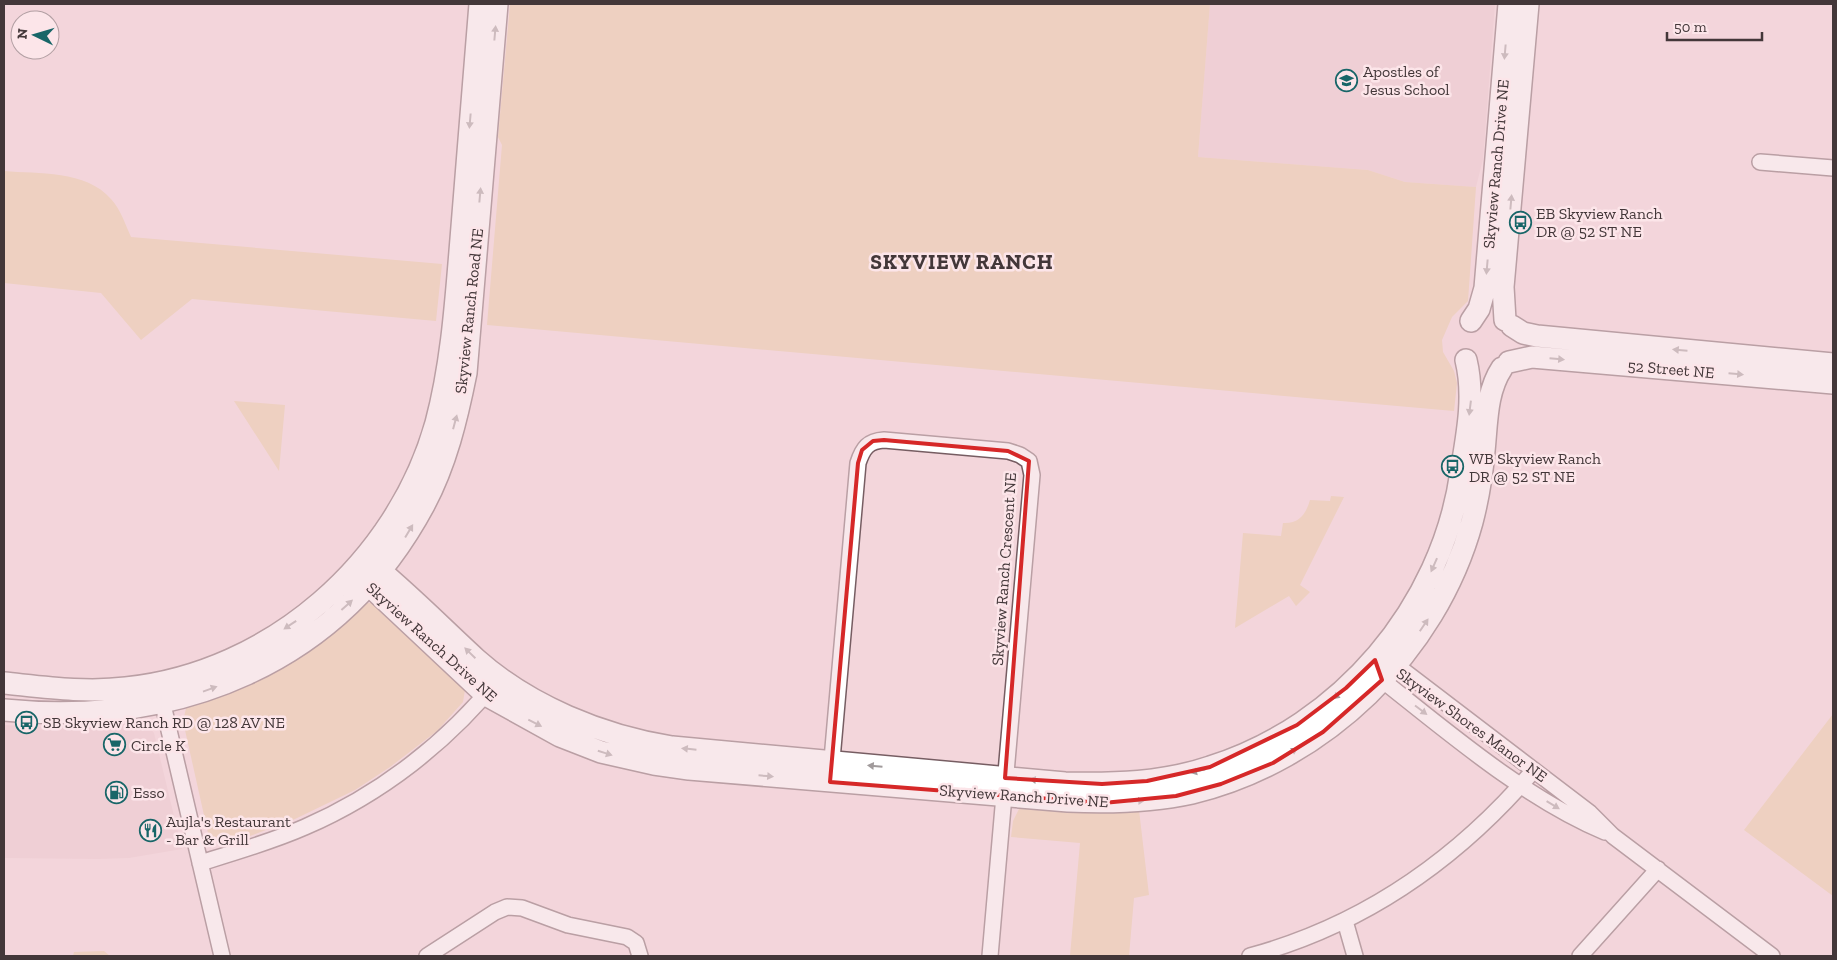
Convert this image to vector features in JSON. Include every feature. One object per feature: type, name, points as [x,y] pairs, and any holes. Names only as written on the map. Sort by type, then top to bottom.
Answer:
[{"type":"street","name":"Skyview Ranch Road NE","points":[[367,571],[406,498],[422,462],[436,424],[447,371],[456,294],[480,4]]},
{"type":"street","name":"Skyview Ranch Road NE","points":[[4,710],[70,714],[100,712],[160,693],[190,675],[228,661],[254,647],[310,612],[367,571],[401,543],[424,504],[443,460],[459,408],[466,373],[498,4]]},
{"type":"street","name":"Skyview Ranch Drive NE","points":[[1004,787],[1148,781],[1210,768],[1245,754],[1297,725],[1346,688],[1374,660],[1410,610],[1430,574],[1452,517],[1459,487],[1471,395],[1471,377],[1465,340],[1479,309],[1485,288],[1509,4]]},
{"type":"street","name":"Skyview Ranch Drive NE","points":[[1508,323],[1503,287],[1528,4]]},
{"type":"street","points":[[1760,162],[1833,168]]},
{"type":"street","points":[[1487,315],[1508,323],[1517,341],[1514,354],[1505,365],[1494,370],[1479,369],[1465,340],[1487,315]]},
{"type":"street","name":"52 Street NE","points":[[1508,323],[1523,333],[1537,336],[1833,364]]},
{"type":"street","name":"52 Street NE","points":[[1505,365],[1532,357],[1833,382]]},
{"type":"street","name":"Skyview Ranch Drive NE","points":[[367,571],[486,695],[560,736],[627,759],[689,769],[831,772],[1004,787],[1103,803],[1176,796],[1221,784],[1273,763],[1323,732],[1344,716],[1389,672],[1431,614],[1461,554],[1479,494],[1491,389],[1505,365]]},
{"type":"street","name":"Skyview Ranch Crescent NE","points":[[831,772],[858,463],[862,450],[873,441],[884,440],[1008,451],[1020,455],[1029,461],[1032,475],[1004,787]]},
{"type":"street","name":"Skyview Ranch Drive NE","points":[[367,571],[500,677],[534,699],[572,718],[644,743],[831,772]]},
{"type":"street","name":"Skyview Shores Manor NE","points":[[1374,660],[1521,786],[1583,823],[1613,836]]},
{"type":"street","name":"Skyview Shores Manor NE","points":[[1389,672],[1534,770],[1590,813],[1613,836],[1658,868],[1772,956]]},
{"type":"street","points":[[200,863],[298,830],[360,799],[420,758],[449,733],[486,695],[500,677]]},
{"type":"street","name":"Skyview Ranch Road NE","points":[[4,683],[160,693]]},
{"type":"street","points":[[4,693],[68,697],[84,696],[97,690]]},
{"type":"street","points":[[160,693],[222,956]]},
{"type":"street","points":[[1250,956],[1272,950],[1345,921],[1391,896],[1446,858],[1479,829],[1534,770]]},
{"type":"street","points":[[990,956],[1004,787]]},
{"type":"street","points":[[1580,956],[1658,868]]},
{"type":"street","points":[[427,956],[507,907],[522,908],[568,925],[627,937],[636,943],[640,956]]},
{"type":"street","points":[[1345,921],[1356,956]]},
{"type":"highlighted area","points":[[884,440],[1008,451],[1029,461],[1005,778],[1102,784],[1147,781],[1210,767],[1297,725],[1346,688],[1375,660],[1382,680],[1323,732],[1273,763],[1221,784],[1176,796],[1103,803],[830,782],[858,463],[862,450],[873,441]]},
{"type":"shaded area","points":[[510,4],[1210,4],[1198,157],[1368,170],[1405,182],[1476,187],[1468,301],[1452,317],[1442,340],[1443,352],[1454,371],[1457,383],[1454,411],[487,325],[502,145],[498,137]]},
{"type":"shaded area","name":"Apostles of Jesus School","points":[[1210,4],[1495,4],[1483,159],[1476,187],[1405,182],[1368,170],[1198,157]]},
{"type":"shaded area","points":[[4,171],[61,175],[89,183],[101,190],[118,208],[131,237],[442,264],[436,321],[192,299],[141,340],[101,293],[4,283]]},
{"type":"shaded area","points":[[234,401],[285,405],[279,471]]},
{"type":"shaded area","points":[[1331,496],[1344,497],[1300,585],[1310,592],[1296,606],[1289,596],[1235,628],[1243,533],[1281,536],[1283,523],[1298,520],[1304,514],[1310,500],[1330,501]]},
{"type":"shaded area","points":[[363,603],[375,603],[465,690],[463,702],[437,731],[390,767],[355,790],[295,819],[232,843],[219,842],[208,833],[183,722],[186,708]]},
{"type":"shaded area","points":[[1833,714],[1833,896],[1744,830]]},
{"type":"shaded area","points":[[145,721],[154,733],[182,849],[129,858],[4,858],[4,725],[81,729]]},
{"type":"shaded area","points":[[1020,807],[1139,810],[1149,895],[1134,898],[1129,956],[1070,956],[1080,843],[1011,837],[1013,821]]},
{"type":"shaded area","points":[[104,951],[110,956],[73,956],[74,952]]},
{"type":"place","name":"Apostles of Jesus School","points":[[1347,80]]},
{"type":"place","name":"EB Skyview Ranch DR @ 52 ST NE","points":[[1520,222]]},
{"type":"place","name":"WB Skyview Ranch DR @ 52 ST NE","points":[[1453,467]]},
{"type":"place","name":"SB Skyview Ranch RD @ 128 AV NE","points":[[27,722]]},
{"type":"place","name":"Circle K","points":[[115,745]]},
{"type":"place","name":"Esso","points":[[117,792]]},
{"type":"place","name":"Aujla's Restaurant - Bar & Grill","points":[[150,830]]},
{"type":"district","name":"SKYVIEW RANCH","points":[[962,261]]}]
